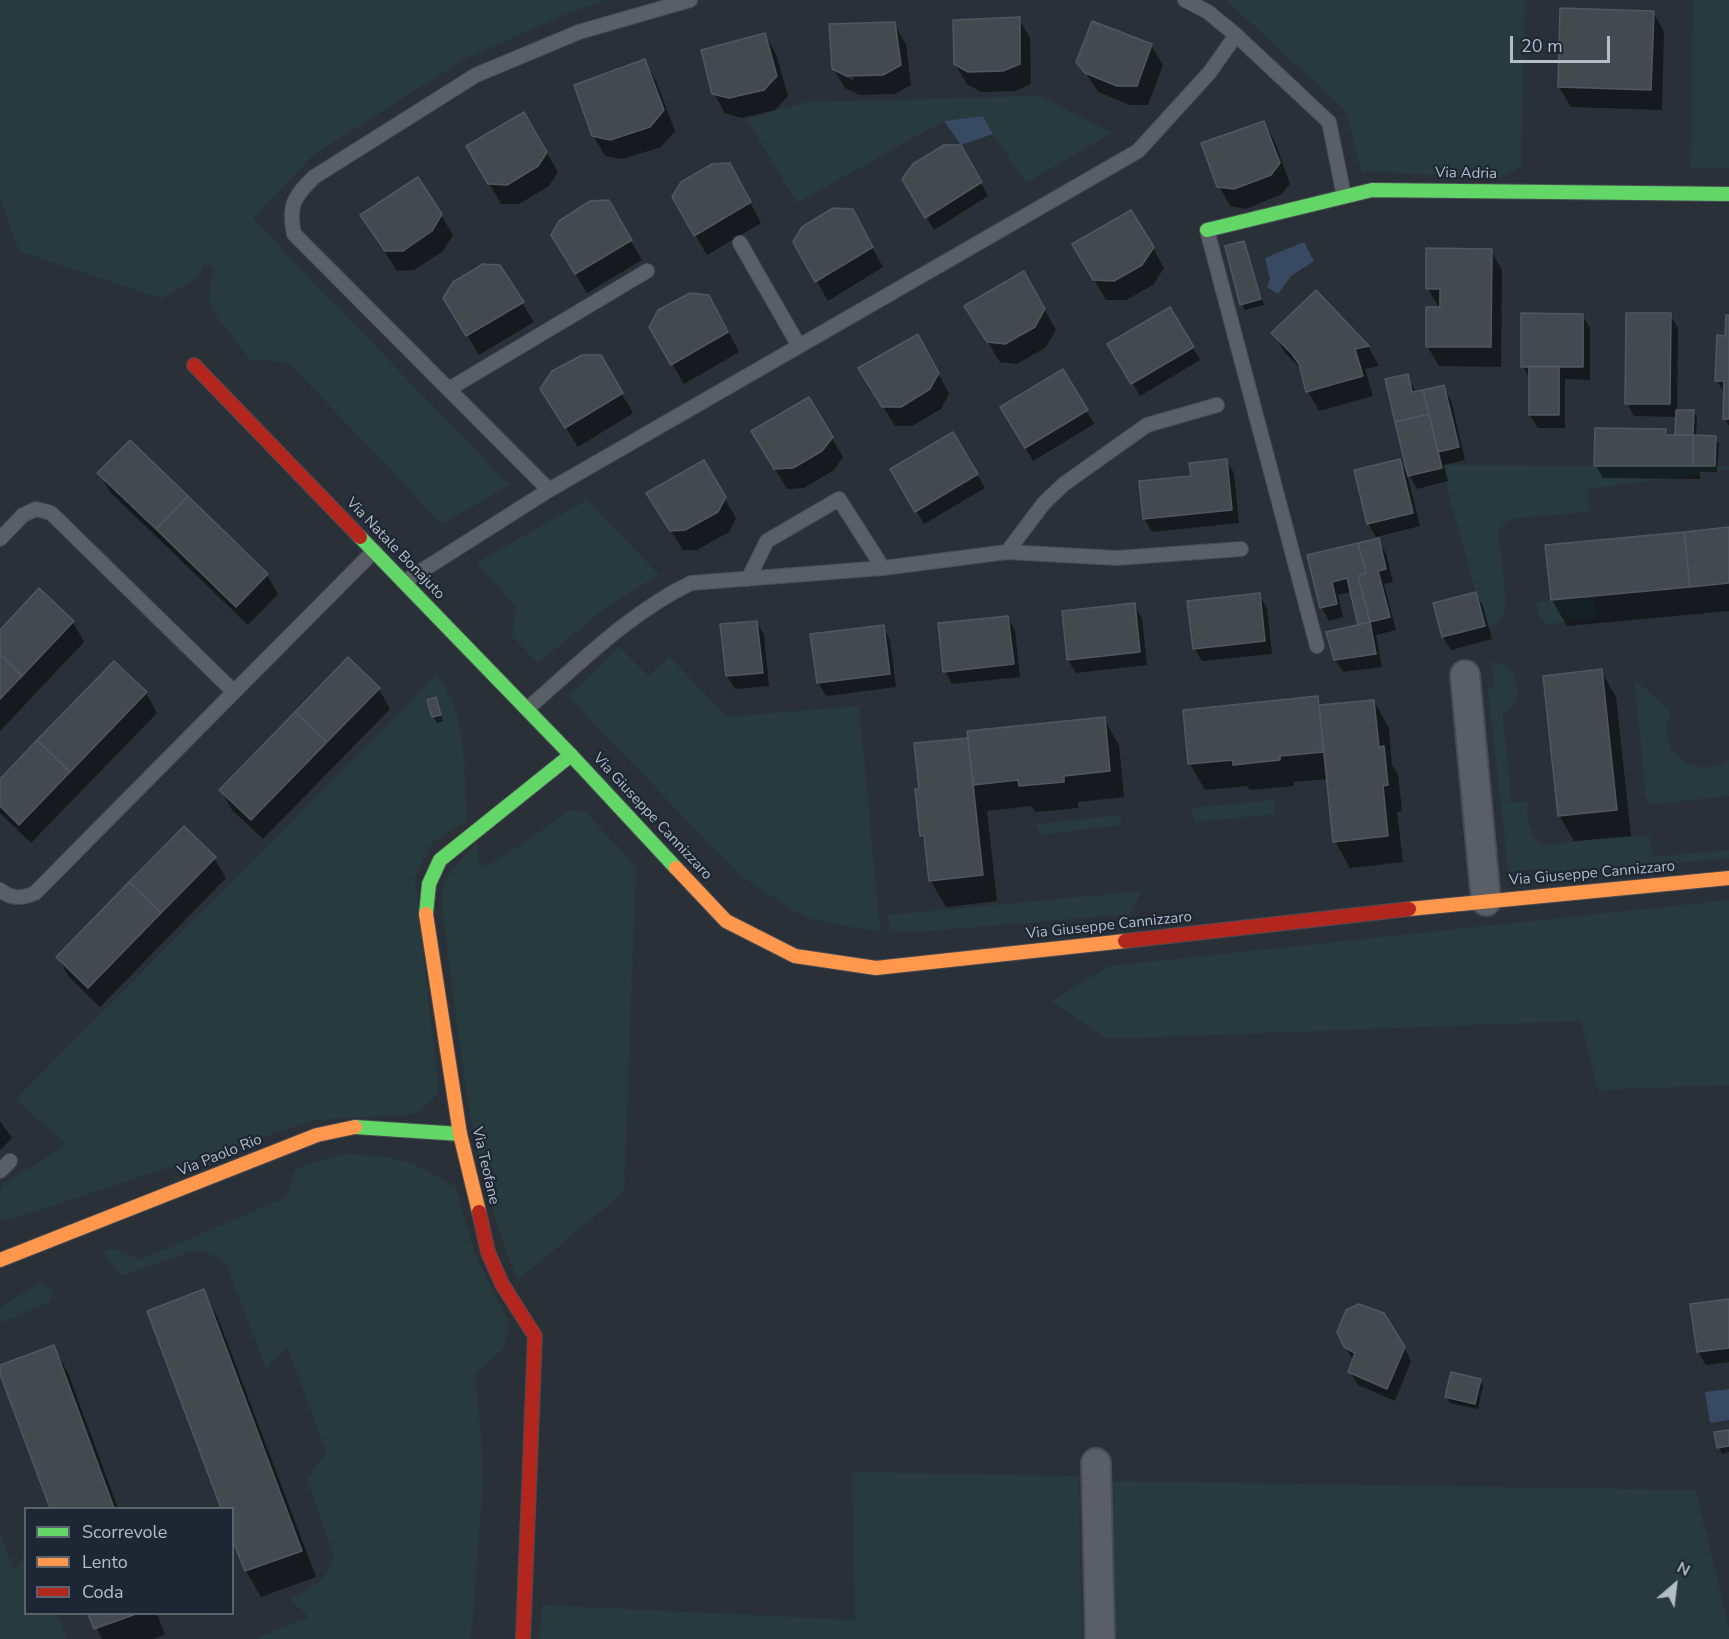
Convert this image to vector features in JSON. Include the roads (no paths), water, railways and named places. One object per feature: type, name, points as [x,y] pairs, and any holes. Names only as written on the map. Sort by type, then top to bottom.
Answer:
[{"type":"street","name":"Via Adria","points":[[1207,230],[1372,190],[1729,194]]},
{"type":"street","name":"Via Natale Bonajuto","points":[[194,365],[572,755]]},
{"type":"street","points":[[1465,675],[1486,901]]},
{"type":"street","name":"Via Giuseppe Cannizzaro","points":[[572,755],[726,921],[795,956],[876,968],[1486,901],[1729,878]]},
{"type":"street","name":"Via Teofane","points":[[523,1639],[535,1336],[502,1284],[488,1252],[460,1134],[426,912],[429,884],[440,860],[572,755]]},
{"type":"street","name":"Via Paolo Rio","points":[[0,1260],[317,1135],[351,1127],[460,1134]]},
{"type":"street","points":[[1096,1463],[1100,1639]]},
{"type":"lane","points":[[549,490],[294,234],[290,215],[298,194],[314,177],[476,75],[579,32],[690,0]]},
{"type":"lane","points":[[1185,0],[1208,12],[1236,35],[1329,122],[1344,196]]},
{"type":"lane","points":[[404,582],[549,490],[1138,151],[1210,72],[1236,35]]},
{"type":"lane","points":[[1207,230],[1317,646]]},
{"type":"lane","points":[[740,243],[799,346]]},
{"type":"lane","points":[[449,389],[647,271]]},
{"type":"lane","points":[[1007,552],[1044,503],[1064,484],[1148,425],[1217,405]]},
{"type":"lane","points":[[748,579],[767,541],[839,499],[883,568]]},
{"type":"lane","points":[[0,539],[23,515],[36,509],[51,513],[234,692]]},
{"type":"lane","points":[[527,709],[633,618],[663,596],[691,583],[883,568],[1007,552],[1117,558],[1241,549]]},
{"type":"lane","points":[[0,890],[19,898],[35,892],[374,551]]},
{"type":"water","points":[[983,116],[993,134],[961,145],[944,121]]},
{"type":"water","points":[[1304,242],[1314,261],[1291,276],[1278,294],[1267,287],[1270,279],[1265,258]]},
{"type":"water","points":[[1729,1389],[1729,1420],[1710,1423],[1705,1392]]}]
